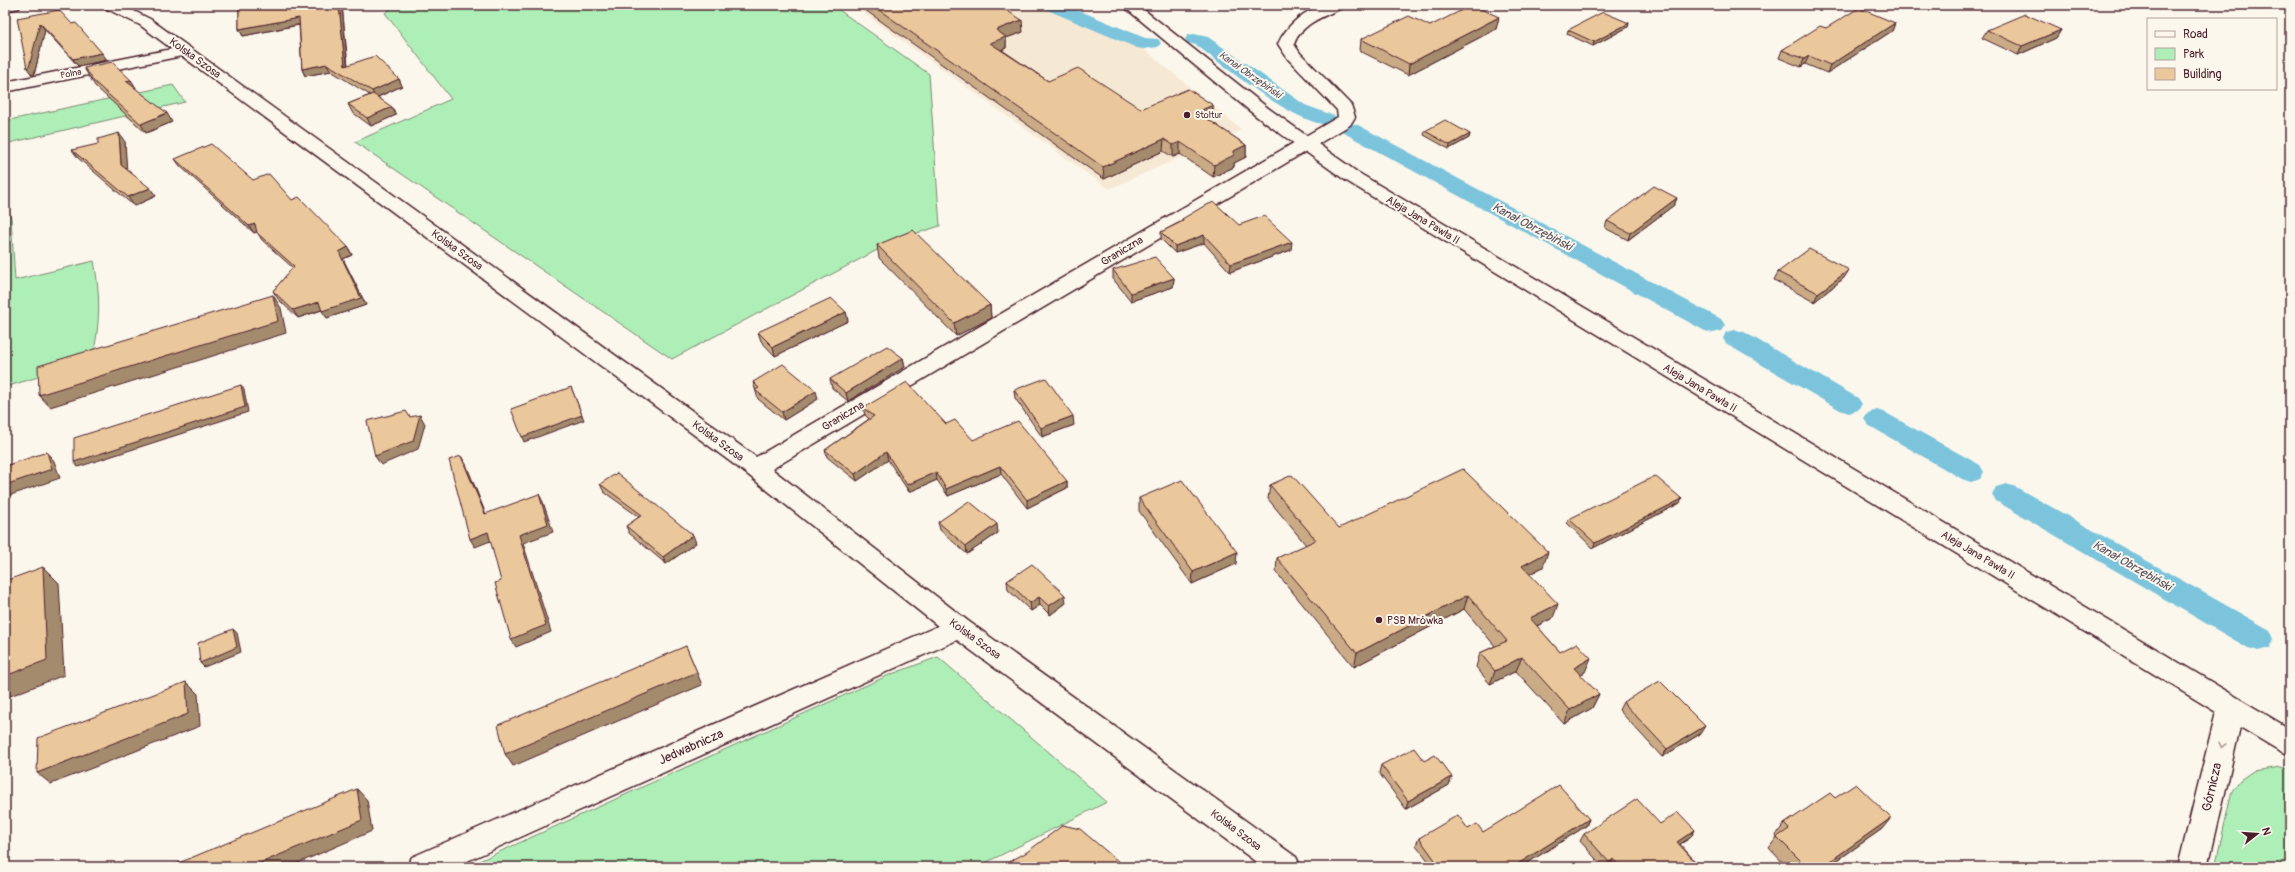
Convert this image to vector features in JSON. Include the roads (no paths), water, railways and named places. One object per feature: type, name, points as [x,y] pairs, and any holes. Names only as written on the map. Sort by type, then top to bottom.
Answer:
[{"type":"street","points":[[5,8],[14,5]]},
{"type":"street","name":"Kolska Szosa","points":[[110,5],[139,13],[185,51],[755,468],[959,628],[1149,765],[1286,867]]},
{"type":"street","name":"Aleja Jana Pawła II","points":[[1129,5],[1238,94],[1351,176],[1586,320],[2231,707],[2290,744]]},
{"type":"street","name":"Graniczna","points":[[755,468],[1344,121],[1347,117],[1345,109],[1294,56],[1286,44],[1289,33],[1298,24],[1336,5]]},
{"type":"street","name":"Polna","points":[[5,87],[185,51]]},
{"type":"street","name":"Jedwabnicza","points":[[422,867],[959,628]]},
{"type":"street","name":"Górnicza","points":[[2193,867],[2231,707]]},
{"type":"waterway","name":"Kanał Obrzębiński","points":[[1051,5],[1143,44],[1152,43]]},
{"type":"waterway","name":"Kanał Obrzębiński","points":[[1194,39],[1202,41],[1298,109],[1328,120]]},
{"type":"waterway","name":"Kanał Obrzębiński","points":[[1351,129],[1713,325]]},
{"type":"waterway","name":"Kanał Obrzębiński","points":[[1735,338],[1849,404]]},
{"type":"waterway","name":"Kanał Obrzębiński","points":[[1877,419],[1971,472]]},
{"type":"waterway","name":"Kanał Obrzębiński","points":[[2006,494],[2259,639]]},
{"type":"place","name":"Stoltur","points":[[1187,115]]},
{"type":"place","name":"PSB Mrówka","points":[[1379,620]]}]
